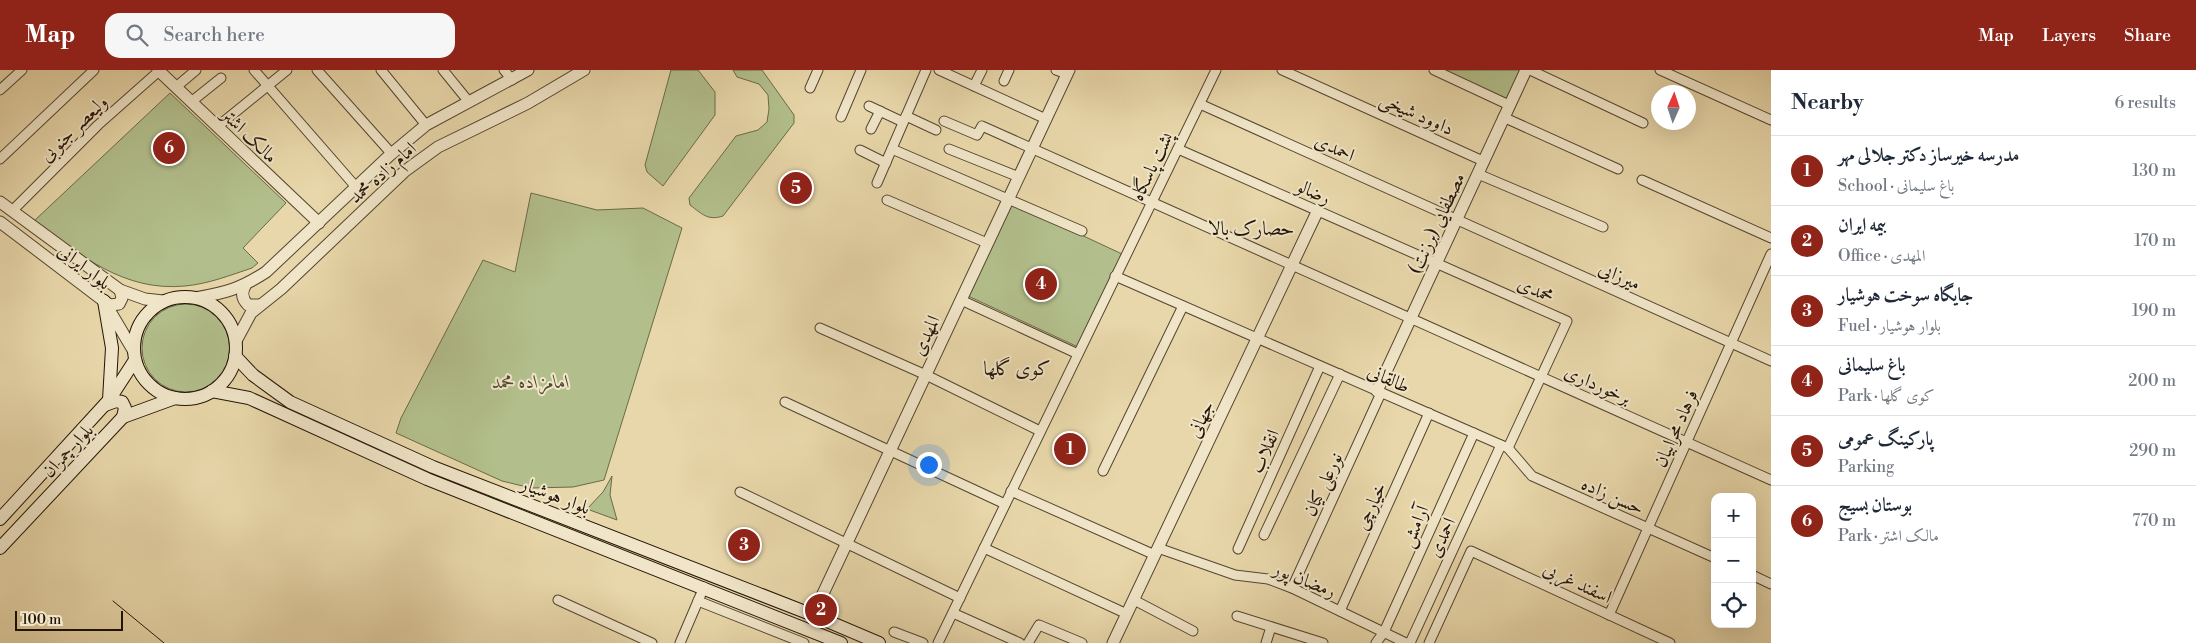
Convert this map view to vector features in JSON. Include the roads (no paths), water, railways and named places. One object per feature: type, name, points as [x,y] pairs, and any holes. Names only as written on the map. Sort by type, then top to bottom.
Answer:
[{"type":"main road","points":[[179,297],[195,298],[210,303],[222,313],[233,331],[236,341],[235,356],[231,370],[223,382],[212,391],[188,399],[175,398],[158,391],[145,380],[134,355],[134,338],[141,322],[152,308],[163,301],[179,297]]},
{"type":"main road","points":[[104,302],[112,348],[106,403],[122,402],[125,408],[123,418]]},
{"type":"main road","name":"بلوار چمران","points":[[0,519],[106,403],[134,355]]},
{"type":"main road","name":"بلوار هوشیار","points":[[235,356],[265,384],[290,402],[433,467],[813,615],[879,643]]},
{"type":"main road","points":[[250,398],[248,392],[252,386],[258,383],[265,384]]},
{"type":"main road","name":"بلوار هوشیار","points":[[212,391],[250,398],[427,479],[704,587],[841,643]]},
{"type":"main road","name":"بلوار چمران","points":[[0,548],[123,418],[175,398]]},
{"type":"street","points":[[0,90],[22,70]]},
{"type":"street","points":[[0,159],[94,70]]},
{"type":"street","name":"مالک اشتر","points":[[158,70],[319,224]]},
{"type":"street","name":"ولیعصر جنوبی","points":[[12,210],[98,125],[158,70]]},
{"type":"street","points":[[176,87],[196,70]]},
{"type":"street","points":[[254,70],[356,187]]},
{"type":"street","points":[[217,127],[287,70]]},
{"type":"street","points":[[317,70],[391,153]]},
{"type":"street","points":[[380,70],[426,126]]},
{"type":"street","points":[[443,70],[469,102]]},
{"type":"street","points":[[504,70],[512,80]]},
{"type":"street","name":"امام زاده محمد","points":[[195,298],[232,291],[245,286],[266,272],[319,224],[391,153],[426,126],[528,70]]},
{"type":"street","name":"امام زاده محمد","points":[[236,341],[244,324],[260,305],[280,289],[405,171],[438,147],[528,103],[584,70]]},
{"type":"street","points":[[810,88],[818,70]]},
{"type":"street","points":[[841,117],[861,70]]},
{"type":"street","points":[[877,183],[926,70]]},
{"type":"street","points":[[939,70],[950,72],[974,86],[1046,119]]},
{"type":"street","points":[[974,86],[982,70]]},
{"type":"street","points":[[1004,81],[1010,70]]},
{"type":"street","name":"پشت پاسگاه","points":[[938,643],[1216,70]]},
{"type":"street","name":"داوود شیخی","points":[[1282,70],[1483,162]]},
{"type":"street","points":[[1434,70],[1509,105]]},
{"type":"street","name":"مصطفایی (برزنت)","points":[[1379,392],[1411,318],[1526,70]]},
{"type":"street","points":[[1530,70],[1643,123]]},
{"type":"street","points":[[1660,70],[1771,120]]},
{"type":"street","name":"المهدی","points":[[813,615],[1046,119],[1064,71]]},
{"type":"street","points":[[191,102],[221,78]]},
{"type":"street","name":"احمدی","points":[[1200,104],[1456,220]]},
{"type":"street","points":[[869,106],[936,130]]},
{"type":"street","points":[[871,129],[880,111]]},
{"type":"street","points":[[1504,118],[1618,169]]},
{"type":"street","name":"برخورداری","points":[[944,121],[976,135],[982,126],[1771,480]]},
{"type":"street","points":[[892,149],[1082,231]]},
{"type":"street","points":[[949,149],[1018,177]]},
{"type":"street","name":"رضالو","points":[[1178,149],[1437,262]]},
{"type":"street","points":[[860,150],[886,163]]},
{"type":"street","points":[[1478,174],[1603,228]]},
{"type":"street","points":[[1642,180],[1771,238]]},
{"type":"street","points":[[887,200],[987,243]]},
{"type":"street","name":"بلوار ایرانی","points":[[0,202],[120,290],[145,299],[163,301]]},
{"type":"street","name":"جهانی","points":[[1113,643],[1318,210]]},
{"type":"street","name":"میرزایی","points":[[1456,220],[1771,361]]},
{"type":"street","name":"بلوار ایرانی","points":[[0,222],[104,302],[134,355]]},
{"type":"street","name":"فرهاد محرابیان","points":[[1609,614],[1771,254]]},
{"type":"street","name":"محمدی","points":[[1437,262],[1567,321],[1541,376]]},
{"type":"street","name":"طالقانی","points":[[1115,276],[1504,446]]},
{"type":"street","points":[[245,286],[242,294],[248,306],[260,305]]},
{"type":"street","points":[[104,302],[110,305],[119,304],[122,298],[120,290]]},
{"type":"street","points":[[961,300],[1078,354]]},
{"type":"street","points":[[1103,471],[1183,306]]},
{"type":"street","points":[[820,328],[926,375],[1040,431]]},
{"type":"street","name":"انقلاب","points":[[1238,549],[1320,366]]},
{"type":"street","points":[[1264,534],[1340,374]]},
{"type":"street","name":"احمدی","points":[[1408,643],[1504,446],[1541,376]]},
{"type":"street","name":"نورعلی کیان","points":[[1292,588],[1379,392]]},
{"type":"street","points":[[785,402],[1006,504]]},
{"type":"street","name":"خیارچی","points":[[1340,611],[1429,413]]},
{"type":"street","name":"آرامش","points":[[1376,643],[1384,632],[1474,433]]},
{"type":"street","name":"حسن زاده","points":[[1504,446],[1532,476],[1711,556]]},
{"type":"street","name":"رمضان پور","points":[[1012,491],[1156,552],[1235,575],[1268,579],[1292,588],[1408,643]]},
{"type":"street","points":[[740,492],[960,598]]},
{"type":"street","points":[[984,548],[1127,614]]},
{"type":"street","name":"اسفند غربی","points":[[1429,643],[1472,551],[1670,643]]},
{"type":"street","points":[[1756,577],[1771,584]]},
{"type":"street","points":[[680,643],[704,587]]},
{"type":"street","points":[[558,600],[652,643]]},
{"type":"street","points":[[1134,600],[1193,631]]},
{"type":"street","points":[[698,601],[804,643]]},
{"type":"street","points":[[952,614],[1020,643]]},
{"type":"street","points":[[1237,616],[1323,643]]},
{"type":"street","points":[[1028,643],[1039,625],[1082,643]]},
{"type":"street","points":[[1266,643],[1271,627]]},
{"type":"street","points":[[894,632],[923,643]]},
{"type":"tram line","points":[[113,601],[164,643]]},
{"type":"place","name":"بوستان بسیج","points":[[169,148]]},
{"type":"place","name":"پارکینگ عمومی","points":[[796,188]]},
{"type":"place","name":"باغ سلیمانی","points":[[1041,284]]},
{"type":"place","name":"مدرسه خیرساز دکتر جلالی مهر","points":[[1070,449]]},
{"type":"place","name":"جایگاه سوخت هوشیار","points":[[744,545]]},
{"type":"place","name":"بیمه ایران","points":[[821,610]]},
{"type":"district","name":"حصارک بالا","points":[[1251,228]]},
{"type":"district","name":"کوی گلها","points":[[1017,368]]},
{"type":"park label","name":"امامزاده محمد","points":[[531,381]]}]
